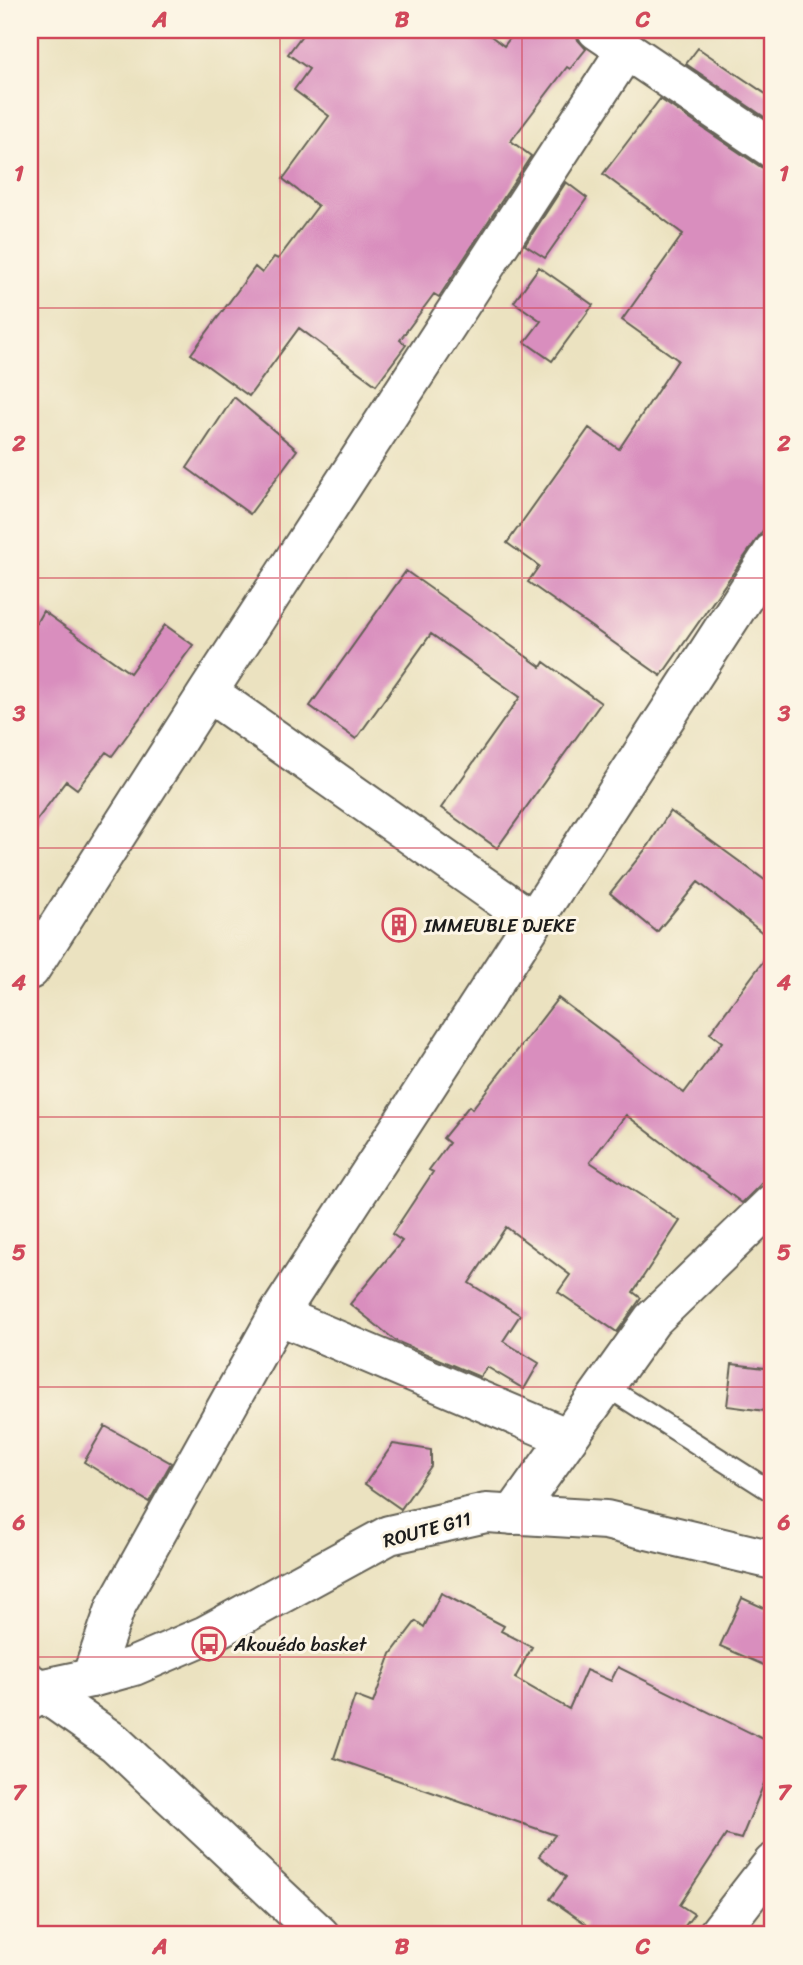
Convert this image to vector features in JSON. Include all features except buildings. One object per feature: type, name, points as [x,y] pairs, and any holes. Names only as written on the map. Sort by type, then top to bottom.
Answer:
[{"type":"street","points":[[30,970],[208,692],[611,40],[773,149]]},
{"type":"street","points":[[91,1678],[116,1605],[278,1315],[773,552]]},
{"type":"street","points":[[208,692],[533,920]]},
{"type":"street","points":[[513,1515],[566,1437],[652,1320],[773,1203]]},
{"type":"street","points":[[278,1315],[566,1437]]},
{"type":"street","name":"ROUTE G11","points":[[33,1691],[134,1666],[219,1629],[389,1535],[486,1513],[606,1520],[773,1560]]},
{"type":"street","points":[[33,1691],[115,1742],[320,1935]]},
{"type":"street","points":[[717,1935],[773,1863]]},
{"type":"lane","points":[[604,1385],[769,1490]]},
{"type":"place","name":"IMMEUBLE DJEKE","points":[[399,925]]},
{"type":"place","name":"Akouédo basket","points":[[209,1644]]}]
